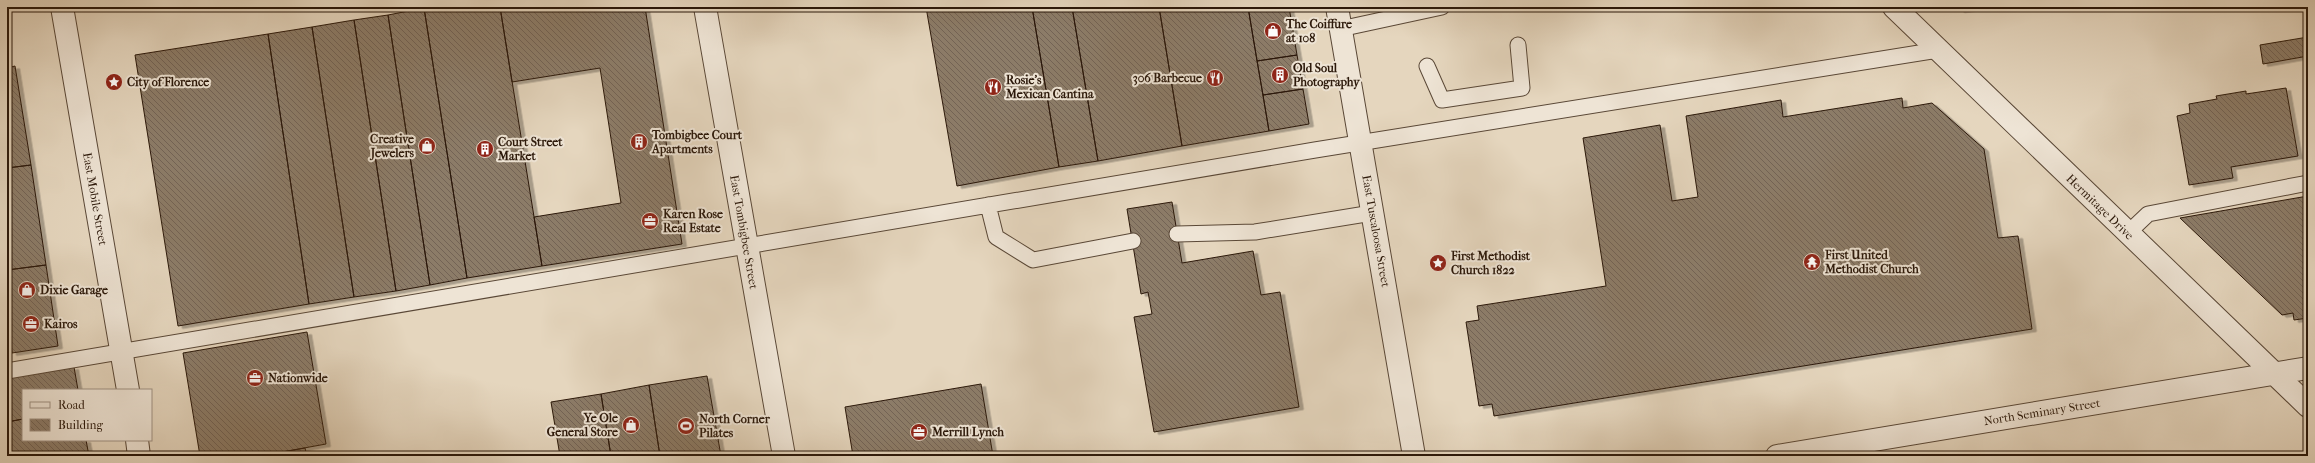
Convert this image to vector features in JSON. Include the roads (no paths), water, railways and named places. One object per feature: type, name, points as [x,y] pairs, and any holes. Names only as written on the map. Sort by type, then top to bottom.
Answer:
[{"type":"street","name":"East Mobile Street","points":[[62,7],[128,389]]},
{"type":"street","name":"East Tombigbee Street","points":[[705,7],[784,456]]},
{"type":"street","name":"East Tuscaloosa Street","points":[[1337,7],[1414,456]]},
{"type":"street","name":"Hermitage Drive","points":[[1894,7],[2308,406]]},
{"type":"street","name":"North Seminary Street","points":[[1777,456],[1822,452],[2308,368]]},
{"type":"street","points":[[137,441],[140,456]]},
{"type":"lane","points":[[1340,29],[1442,7]]},
{"type":"lane","points":[[1427,66],[1442,100],[1522,88],[1518,45]]},
{"type":"lane","points":[[7,371],[1360,143],[1938,50]]},
{"type":"lane","points":[[2128,233],[2148,214],[2308,183]]},
{"type":"lane","points":[[988,205],[996,237],[1033,260],[1133,241]]},
{"type":"lane","points":[[1177,234],[1255,232],[1372,213]]},
{"type":"place","name":"The Coiffure at 108","points":[[1273,31]]},
{"type":"place","name":"Old Soul Photography","points":[[1280,75]]},
{"type":"place","name":"306 Barbecue","points":[[1215,78]]},
{"type":"place","name":"City of Florence","points":[[114,82]]},
{"type":"place","name":"Rosie's Mexican Cantina","points":[[993,87]]},
{"type":"place","name":"Tombigbee Court Apartments","points":[[639,142]]},
{"type":"place","name":"Creative Jewelers","points":[[427,146]]},
{"type":"place","name":"Court Street Market","points":[[485,149]]},
{"type":"place","name":"Karen Rose Real Estate","points":[[650,221]]},
{"type":"place","name":"First United Methodist Church","points":[[1812,262]]},
{"type":"place","name":"First Methodist Church 1822","points":[[1438,263]]},
{"type":"place","name":"Dixie Garage","points":[[27,290]]},
{"type":"place","name":"Kairos","points":[[31,324]]},
{"type":"place","name":"Nationwide","points":[[255,378]]},
{"type":"place","name":"Ye Ole General Store","points":[[631,425]]},
{"type":"place","name":"North Corner Pilates","points":[[686,426]]},
{"type":"place","name":"Merrill Lynch","points":[[919,432]]}]
